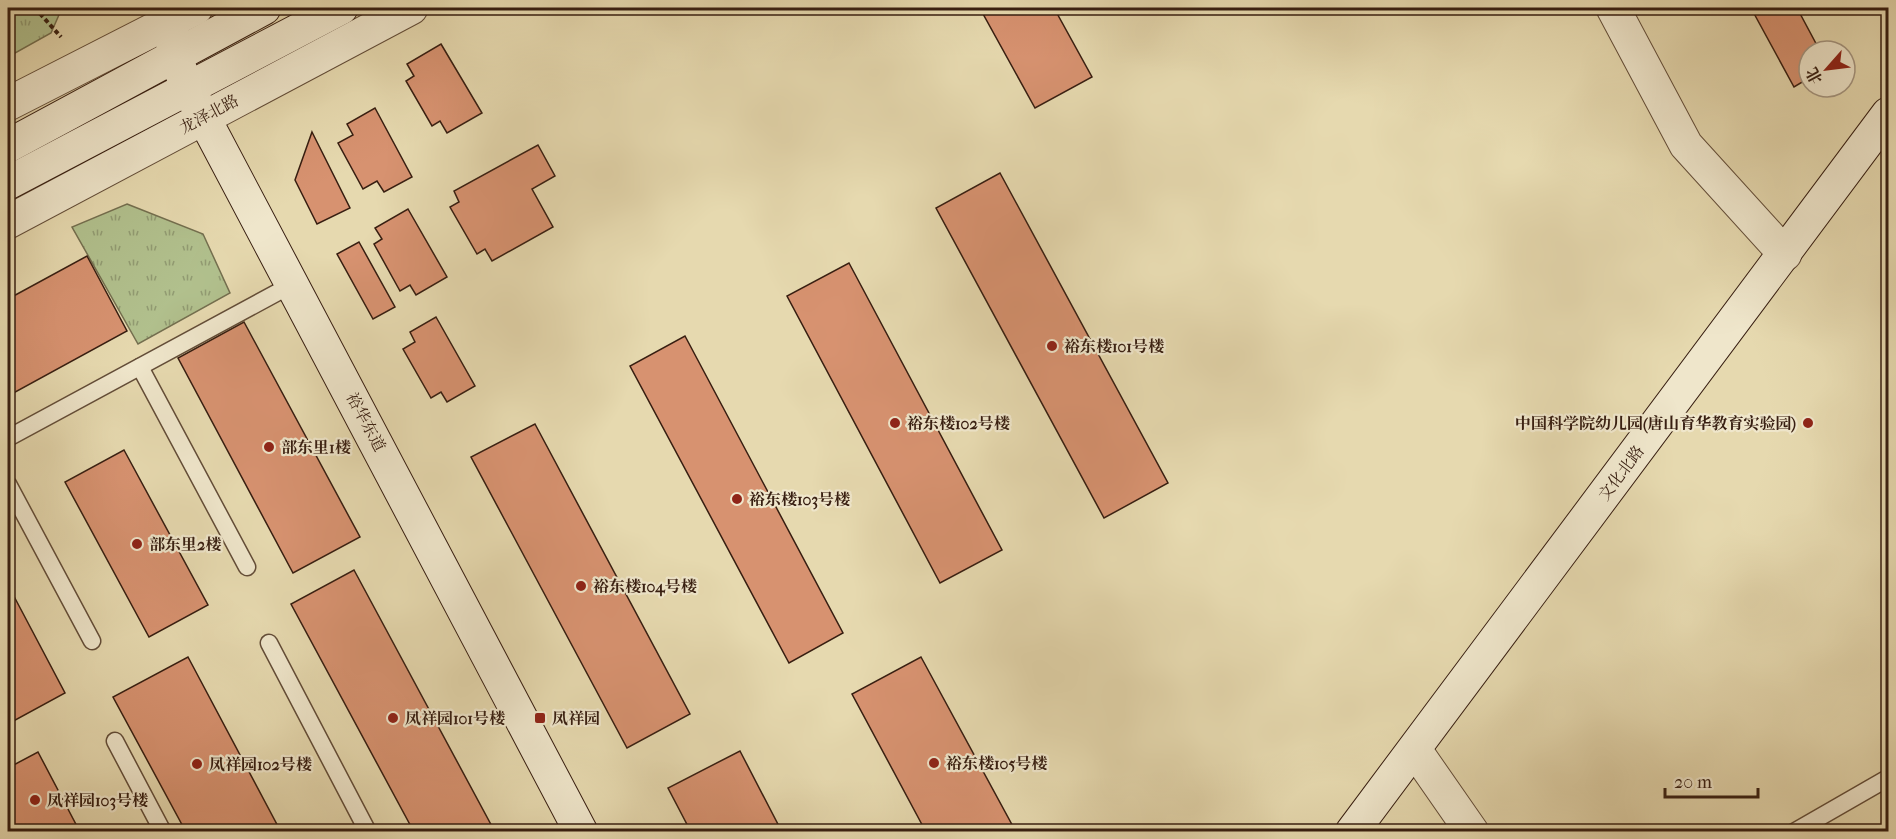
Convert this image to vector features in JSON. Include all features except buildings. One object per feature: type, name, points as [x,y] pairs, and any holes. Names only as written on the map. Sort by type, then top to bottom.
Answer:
[{"type":"street","points":[[8,146],[174,54],[264,8]]},
{"type":"street","name":"龙泽北路","points":[[8,183],[187,86],[340,8]]},
{"type":"street","name":"龙泽北路","points":[[8,222],[411,8]]},
{"type":"street","points":[[1613,8],[1686,146],[1785,254]]},
{"type":"street","points":[[8,104],[178,12]]},
{"type":"street","name":"裕华东道","points":[[178,12],[174,54],[187,86],[581,831]]},
{"type":"street","name":"文化北路","points":[[1352,831],[1415,750],[1888,114]]},
{"type":"street","points":[[1415,750],[1472,831]]},
{"type":"lane","points":[[8,438],[293,284]]},
{"type":"lane","points":[[140,367],[247,567]]},
{"type":"lane","points":[[8,484],[92,641]]},
{"type":"lane","points":[[269,643],[368,831]]},
{"type":"lane","points":[[115,741],[163,831]]},
{"type":"lane","points":[[1794,831],[1888,778]]},
{"type":"path","points":[[35,8],[61,37]]},
{"type":"green space","points":[[8,8],[62,8],[51,33],[8,57]]},
{"type":"green space","points":[[127,204],[203,234],[230,293],[138,344],[72,227]]},
{"type":"place","name":"裕东楼101号楼","points":[[1052,346]]},
{"type":"place","name":"裕东楼102号楼","points":[[895,423]]},
{"type":"place","name":"中国科学院幼儿园(唐山育华教育实验园)","points":[[1808,423]]},
{"type":"place","name":"部东里1楼","points":[[269,447]]},
{"type":"place","name":"裕东楼103号楼","points":[[737,499]]},
{"type":"place","name":"部东里2楼","points":[[137,544]]},
{"type":"place","name":"裕东楼104号楼","points":[[581,586]]},
{"type":"place","name":"凤祥园101号楼","points":[[393,718]]},
{"type":"place","name":"凤祥园","points":[[540,718]]},
{"type":"place","name":"裕东楼105号楼","points":[[934,763]]},
{"type":"place","name":"凤祥园102号楼","points":[[197,764]]},
{"type":"place","name":"凤祥园103号楼","points":[[35,800]]}]
